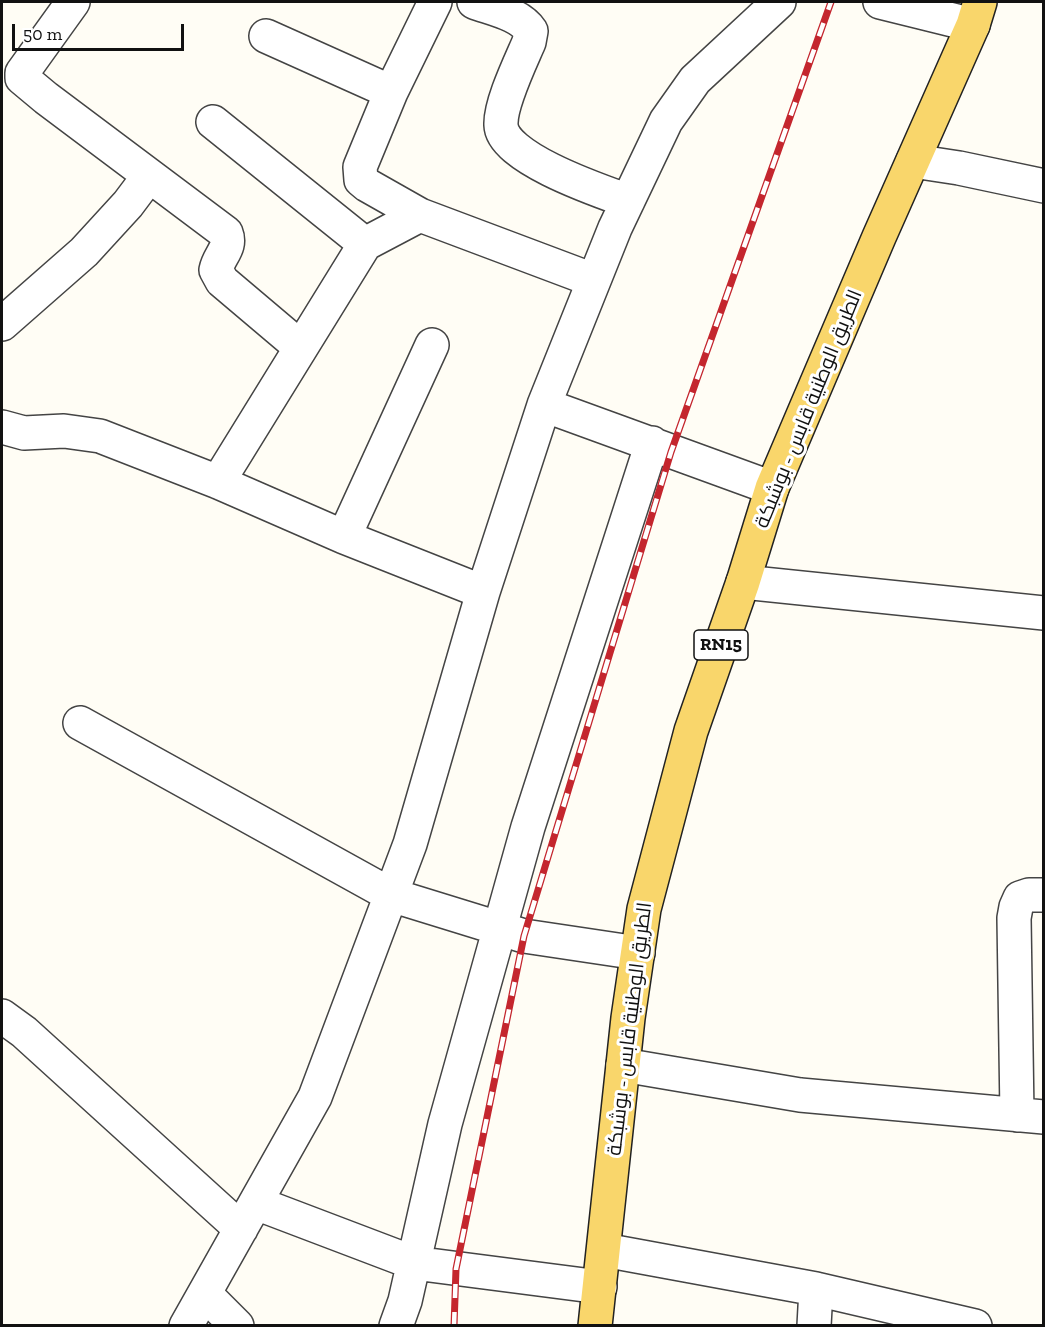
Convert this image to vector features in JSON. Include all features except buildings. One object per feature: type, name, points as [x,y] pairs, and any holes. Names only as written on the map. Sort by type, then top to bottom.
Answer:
[{"type":"main road","name":"الطريق الوطنية قابس - بوشبكة","points":[[595,1326],[623,1065],[644,909],[692,731],[743,582],[772,488],[976,13]]},
{"type":"street","points":[[73,2],[22,73],[22,78],[226,233],[229,240],[227,248],[218,261],[216,270],[222,280],[300,347]]},
{"type":"street","points":[[435,2],[391,92],[360,166],[361,180],[420,216],[593,280]]},
{"type":"street","points":[[474,2],[519,19],[531,31],[529,42],[501,112],[502,134],[540,165],[563,177],[628,201]]},
{"type":"street","points":[[186,1326],[315,1097],[410,843],[483,592],[544,405],[593,280],[628,201],[666,122],[695,80],[779,2]]},
{"type":"street","points":[[880,2],[976,13]]},
{"type":"street","points":[[266,36],[391,92]]},
{"type":"street","points":[[213,122],[365,244]]},
{"type":"street","points":[[912,161],[959,168],[1044,186]]},
{"type":"street","points":[[2,324],[84,252],[149,176]]},
{"type":"street","points":[[218,482],[365,244],[420,216]]},
{"type":"street","points":[[344,537],[432,345]]},
{"type":"street","points":[[544,405],[772,488]]},
{"type":"street","points":[[2,427],[24,433],[64,431],[100,436],[218,482],[344,537],[483,592]]},
{"type":"street","points":[[396,1326],[405,1301],[445,1124],[528,827],[652,443]]},
{"type":"street","points":[[743,582],[1044,613]]},
{"type":"street","points":[[80,723],[391,895],[524,936],[638,952]]},
{"type":"street","points":[[623,1065],[800,1095],[1030,1116],[1014,918],[1020,898],[1044,895]]},
{"type":"street","points":[[2,1016],[249,1216],[414,1263],[600,1287]]},
{"type":"street","points":[[604,1250],[816,1289],[975,1326]]},
{"type":"street","points":[[814,1326],[816,1289]]},
{"type":"street","points":[[205,1294],[237,1326]]},
{"type":"railway","points":[[454,1326],[456,1269],[524,936],[671,452],[831,2]]}]
